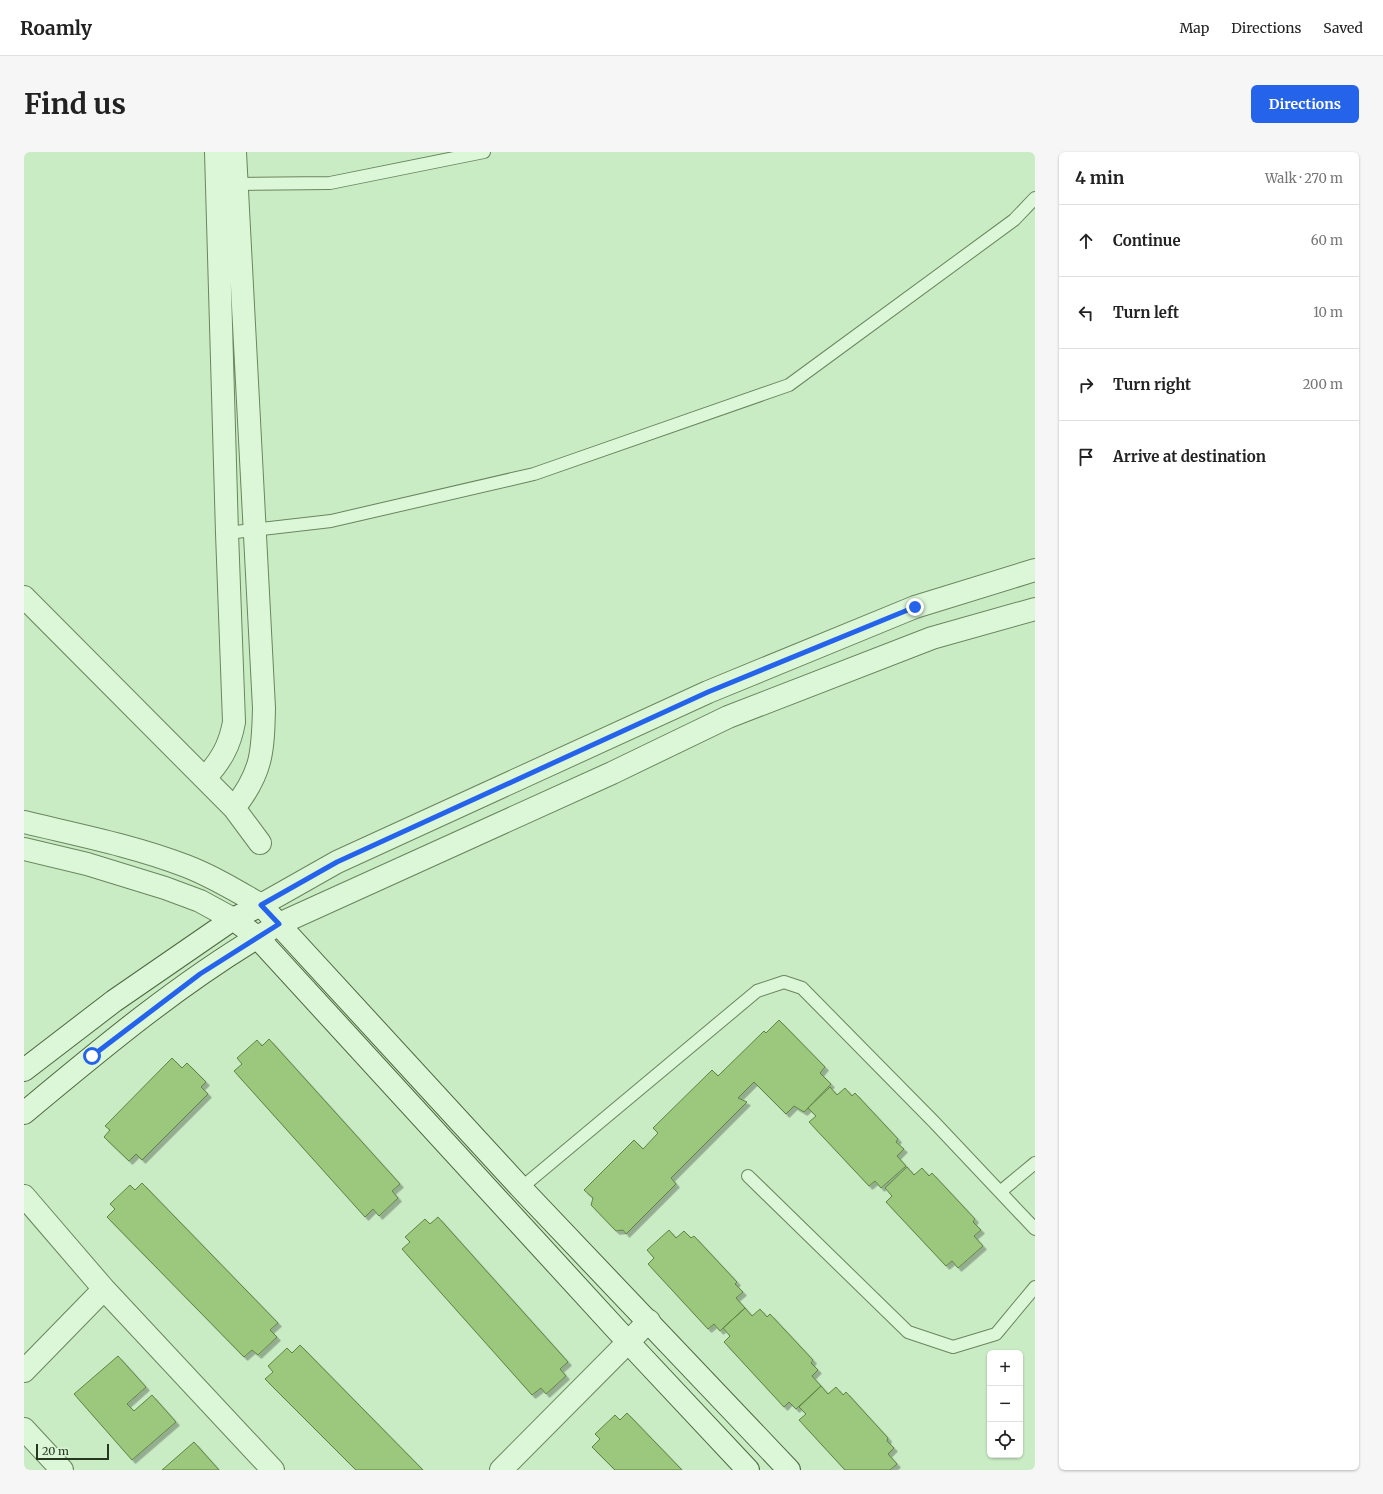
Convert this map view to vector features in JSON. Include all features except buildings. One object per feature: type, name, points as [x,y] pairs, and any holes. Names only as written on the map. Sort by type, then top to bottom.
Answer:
[{"type":"street","points":[[205,778],[225,753],[231,738],[234,722],[226,532],[216,152]]},
{"type":"street","points":[[234,808],[251,785],[257,772],[261,757],[264,732],[235,152]]},
{"type":"street","points":[[24,1070],[114,1001],[233,919],[337,862],[708,692],[915,607],[1035,570]]},
{"type":"street","points":[[24,596],[234,808],[260,843]]},
{"type":"street","points":[[24,1112],[92,1056],[200,974],[279,924],[612,773],[728,717],[932,638],[1035,609]]},
{"type":"street","points":[[24,822],[107,842],[186,866],[216,879],[261,905],[521,1188],[789,1470]]},
{"type":"street","points":[[24,850],[87,864],[165,888],[200,901],[233,919],[257,937],[628,1342],[748,1470]]},
{"type":"street","points":[[24,1196],[104,1289],[273,1470]]},
{"type":"street","points":[[24,1371],[104,1289]]},
{"type":"street","points":[[501,1470],[649,1321]]},
{"type":"street","points":[[24,1429],[62,1470]]},
{"type":"lane","points":[[237,184],[330,183],[484,152]]},
{"type":"lane","points":[[226,532],[332,520],[534,474],[789,385],[1014,220],[1035,198]]},
{"type":"lane","points":[[521,1188],[757,991],[784,982],[802,988],[934,1122],[1035,1229]]},
{"type":"lane","points":[[1000,1192],[1035,1163]]},
{"type":"lane","points":[[748,1176],[908,1332],[953,1347],[996,1334],[1035,1287]]},
{"type":"route","points":[[92,1056],[200,974],[279,924],[261,905],[337,862],[708,692],[915,607]]}]
